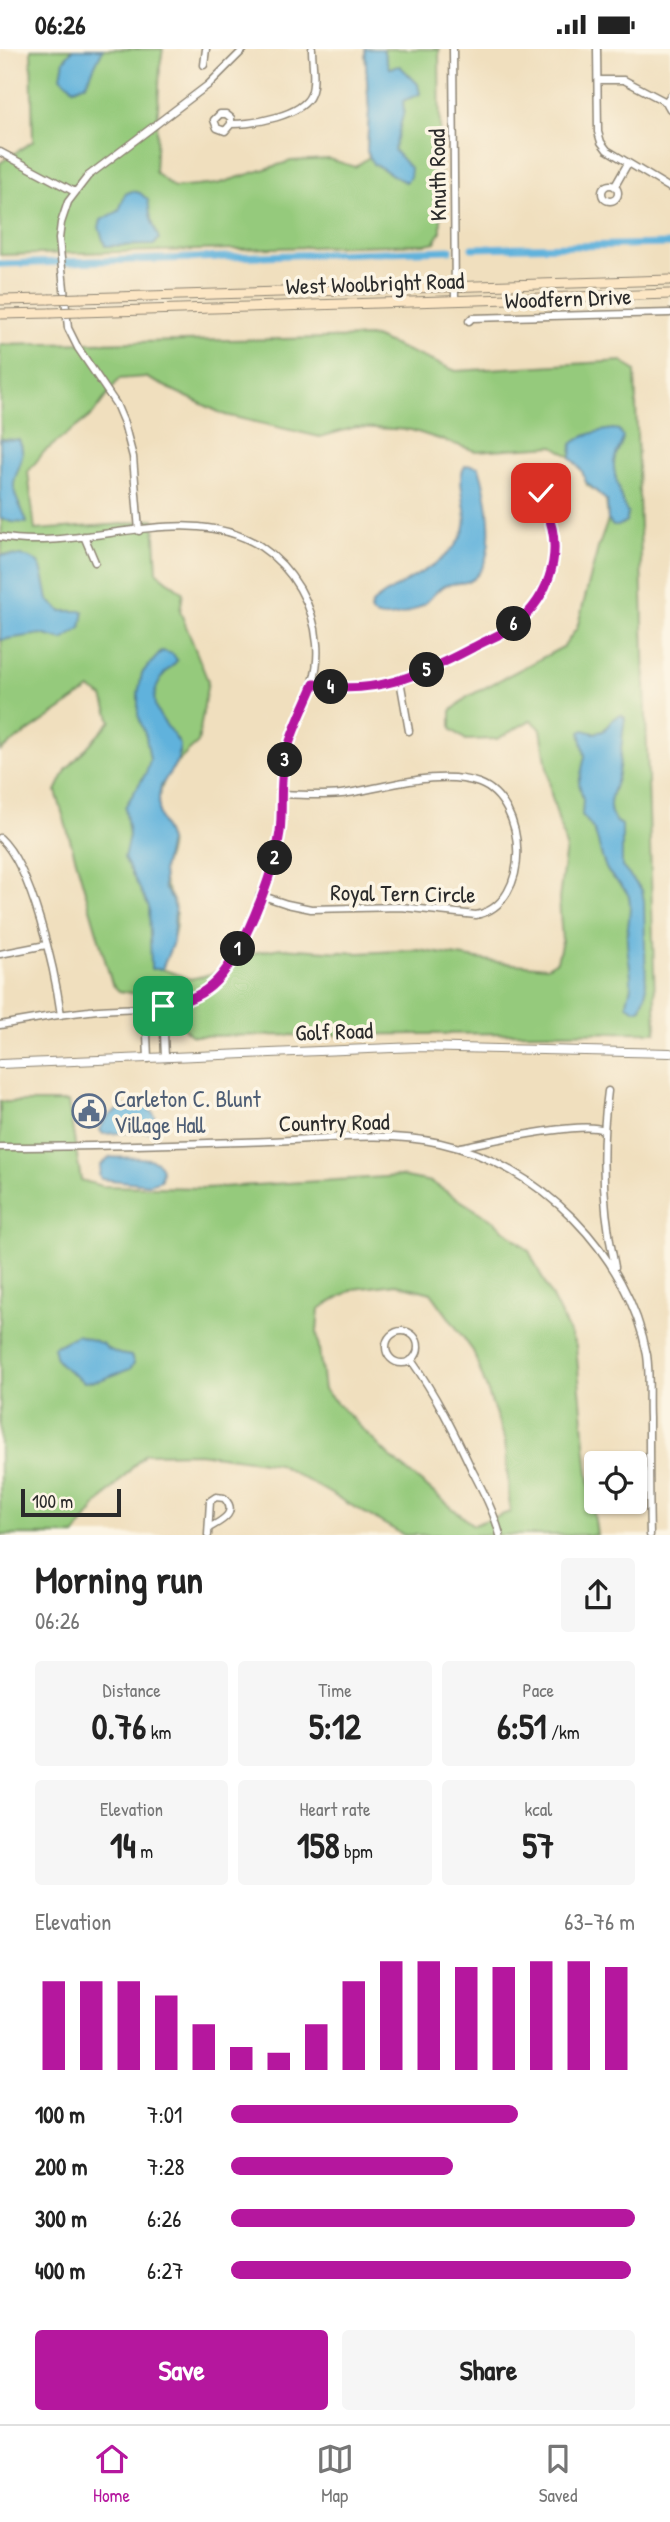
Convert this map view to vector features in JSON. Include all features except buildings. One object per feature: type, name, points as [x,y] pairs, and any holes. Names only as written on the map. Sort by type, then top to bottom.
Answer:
[{"type":"main road","name":"West Woolbright Road","points":[[0,300],[670,280]]},
{"type":"main road","name":"West Woolbright Road","points":[[0,314],[670,294]]},
{"type":"street","points":[[204,65],[206,49]]},
{"type":"street","points":[[139,531],[133,457],[124,423],[99,376],[72,338],[65,318],[59,239],[61,223],[75,192],[99,165],[208,85],[244,49]]},
{"type":"street","points":[[231,124],[292,112],[305,105],[313,87],[312,49]]},
{"type":"street","name":"Knuth Road","points":[[453,49],[455,300]]},
{"type":"street","points":[[597,49],[598,132],[601,142],[607,150],[670,188]]},
{"type":"street","points":[[598,80],[624,80],[668,99],[670,109]]},
{"type":"street","points":[[0,152],[75,192]]},
{"type":"street","points":[[615,186],[628,163]]},
{"type":"street","name":"Woodfern Drive","points":[[469,321],[472,318],[670,313]]},
{"type":"street","points":[[314,684],[355,689],[400,680],[433,668],[506,631],[534,605],[543,591],[554,563],[554,537],[546,510]]},
{"type":"street","points":[[0,537],[25,540],[183,526],[209,527],[245,538],[270,553],[295,581],[312,616],[317,645],[314,684],[289,742],[281,780],[277,849],[271,872],[240,945],[221,976],[194,997],[163,1006],[61,1014],[0,1025]]},
{"type":"street","points":[[84,536],[95,562]]},
{"type":"street","points":[[400,680],[409,731]]},
{"type":"street","name":"Royal Tern Circle","points":[[260,895],[311,909],[401,907],[476,915],[502,902],[508,894],[514,875],[516,846],[512,822],[500,798],[482,784],[462,780],[421,780],[341,794],[282,794]]},
{"type":"street","points":[[0,838],[12,851],[22,869],[46,945],[61,1014]]},
{"type":"street","points":[[0,954],[46,945]]},
{"type":"street","points":[[163,1006],[165,1059]]},
{"type":"street","points":[[146,1007],[148,1059]]},
{"type":"street","points":[[147,1024],[155,1021],[164,1023]]},
{"type":"street","name":"Golf Road","points":[[0,1064],[450,1047],[670,1053]]},
{"type":"street","points":[[608,1091],[603,1130],[604,1201],[616,1272],[637,1320],[647,1357],[650,1535]]},
{"type":"street","name":"Country Road","points":[[458,1147],[574,1129],[603,1130]]},
{"type":"street","name":"Country Road","points":[[0,1147],[77,1148],[393,1136],[458,1147],[503,1166],[554,1201],[584,1229],[616,1272]]},
{"type":"street","points":[[405,1331],[415,1338],[418,1350],[411,1360],[399,1363],[389,1357],[386,1345],[393,1334],[405,1331]]},
{"type":"street","points":[[411,1360],[432,1390],[448,1420],[490,1506],[500,1535]]},
{"type":"street","points":[[216,1497],[224,1498],[229,1504],[228,1515],[208,1531],[210,1501],[216,1497]]},
{"type":"green space","points":[[31,49],[163,49],[155,172],[174,188],[217,184],[291,161],[329,159],[355,167],[369,157],[365,49],[439,49],[441,231],[435,242],[426,244],[0,255],[0,163],[33,141]]},
{"type":"green space","points":[[374,337],[456,371],[622,361],[635,371],[656,1032],[192,1036],[149,996],[119,991],[112,984],[56,791],[66,770],[111,721],[103,697],[90,689],[0,751],[0,345]],"holes":[[[145,377],[225,415],[320,437],[356,427],[411,430],[476,451],[554,446],[572,458],[582,471],[587,485],[606,499],[608,520],[577,628],[563,647],[467,697],[451,711],[451,729],[466,740],[497,739],[531,720],[541,729],[551,794],[566,847],[559,899],[562,941],[557,961],[547,967],[418,950],[359,953],[281,948],[258,952],[212,974],[190,979],[162,969],[174,936],[176,918],[173,901],[163,876],[170,844],[162,825],[158,804],[168,774],[198,743],[208,681],[180,611],[183,593],[157,572],[154,519],[125,524],[35,530],[28,472],[44,452],[93,414],[119,379]]]},
{"type":"green space","points":[[0,1102],[68,1102],[81,1180],[101,1186],[205,1188],[401,1176],[431,1182],[495,1222],[529,1251],[576,1346],[586,1451],[584,1514],[594,1514],[597,1535],[404,1535],[278,1464],[198,1453],[145,1454],[97,1505],[75,1535],[0,1535]],"holes":[[[396,1284],[431,1293],[473,1351],[505,1440],[510,1512],[473,1525],[389,1456],[324,1390],[317,1332],[319,1309],[354,1289]]]},
{"type":"water","points":[[73,49],[103,49],[86,84],[74,89],[61,77],[64,60]]},
{"type":"water","points":[[365,49],[383,49],[389,68],[400,66],[418,84],[420,94],[403,101],[404,111],[394,150],[411,169],[406,182],[373,164],[367,151],[369,111]]},
{"type":"water","points":[[132,191],[140,193],[148,200],[151,219],[159,239],[154,245],[105,246],[99,227],[101,220],[119,211],[125,194]]},
{"type":"water","points":[[619,430],[623,437],[614,460],[614,468],[628,513],[626,522],[618,526],[613,526],[608,520],[607,501],[586,482],[582,471],[571,458],[572,444],[591,433]]},
{"type":"water","points":[[0,439],[19,440],[21,446],[22,457],[14,489],[27,523],[0,518]]},
{"type":"water","points":[[465,466],[479,467],[487,504],[489,545],[478,575],[464,583],[444,586],[413,610],[392,617],[373,614],[370,610],[373,603],[437,563],[458,542],[466,522],[462,472]]},
{"type":"water","points":[[1,555],[26,557],[38,563],[48,600],[61,611],[84,611],[81,628],[63,640],[41,634],[0,640]]},
{"type":"water","points":[[162,651],[173,654],[177,660],[162,677],[154,697],[158,713],[180,745],[178,760],[161,786],[159,797],[159,814],[169,841],[163,869],[164,888],[173,901],[175,910],[173,942],[162,969],[151,969],[149,907],[124,858],[129,835],[125,807],[146,773],[150,760],[138,715],[142,673]]},
{"type":"water","points":[[621,715],[625,718],[618,774],[610,807],[613,818],[622,825],[622,867],[642,890],[644,901],[646,993],[641,1008],[636,1010],[627,1005],[631,984],[627,941],[629,897],[608,872],[596,835],[582,815],[583,800],[579,783],[585,756],[580,732],[603,731],[615,717]]},
{"type":"water","points":[[141,1105],[155,1116],[157,1127],[154,1131],[103,1134],[100,1130],[111,1114]]},
{"type":"water","points":[[110,1157],[153,1160],[161,1167],[161,1180],[149,1184],[101,1179],[101,1165]]},
{"type":"water","points":[[77,1335],[104,1344],[106,1348],[119,1354],[131,1356],[134,1363],[130,1369],[100,1380],[84,1382],[59,1363],[54,1353],[54,1347]]},
{"type":"waterway","points":[[472,248],[670,244]]},
{"type":"waterway","points":[[0,264],[450,250]]},
{"type":"place","name":"Carleton C. Blunt Village Hall","points":[[89,1111]]},
{"type":"route","points":[[163,1006],[184,1002],[213,984],[228,967],[244,936],[271,872],[280,829],[284,761],[296,724],[314,684],[355,689],[415,675],[506,631],[524,616],[543,591],[554,563],[555,545],[546,510],[550,506],[551,498],[541,493]]}]
